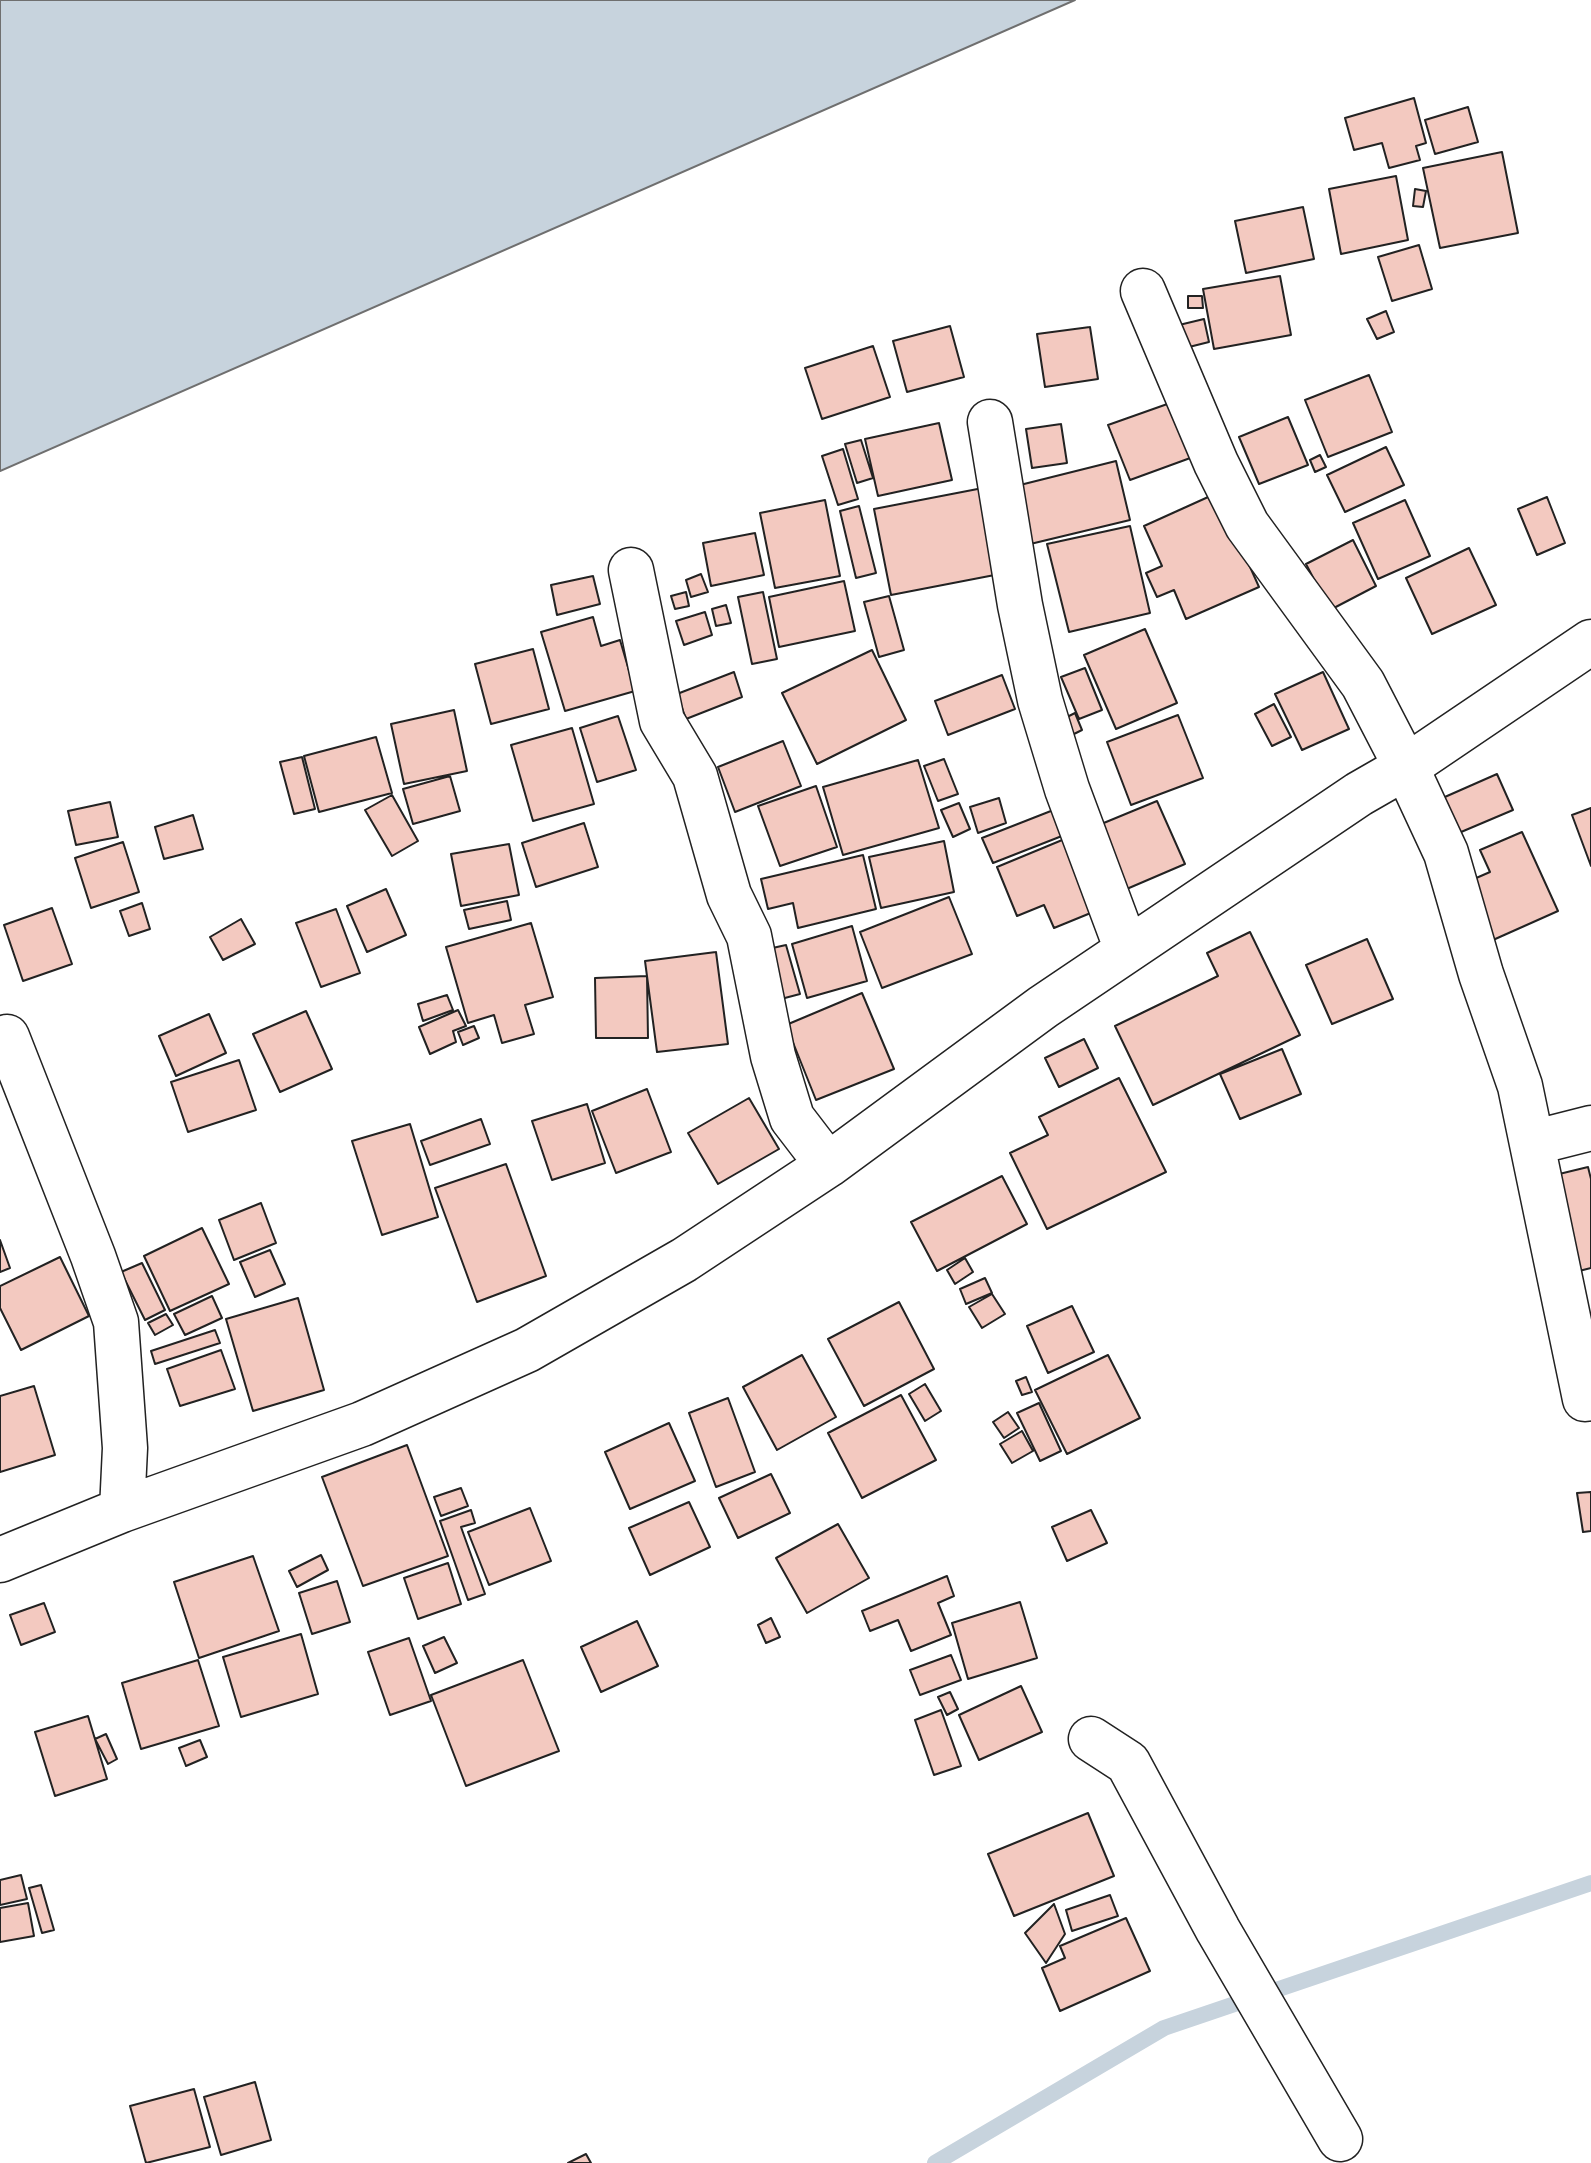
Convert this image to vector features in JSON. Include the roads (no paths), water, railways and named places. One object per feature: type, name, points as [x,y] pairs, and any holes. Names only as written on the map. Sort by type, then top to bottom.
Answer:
[{"type":"street","points":[[1143,291],[1216,463],[1247,525],[1363,684],[1446,853],[1481,974],[1520,1086],[1532,1143],[1577,1282],[1585,1399]]},
{"type":"street","points":[[990,422],[1020,605],[1040,700],[1067,789],[1127,950]]},
{"type":"street","points":[[631,570],[662,721],[695,776],[729,895],[749,936],[773,1056],[792,1118],[828,1165]]},
{"type":"street","points":[[0,1560],[122,1510],[362,1424],[527,1350],[684,1260],[828,1165],[1043,1007],[1591,642]]},
{"type":"street","points":[[7,1037],[116,1322],[125,1448],[122,1510]]},
{"type":"street","points":[[1532,1143],[1591,1128]]},
{"type":"street","points":[[1091,1739],[1128,1763],[1235,1960],[1340,2139]]},
{"type":"waterway","points":[[935,2163],[1164,2028],[1591,1883]]}]
